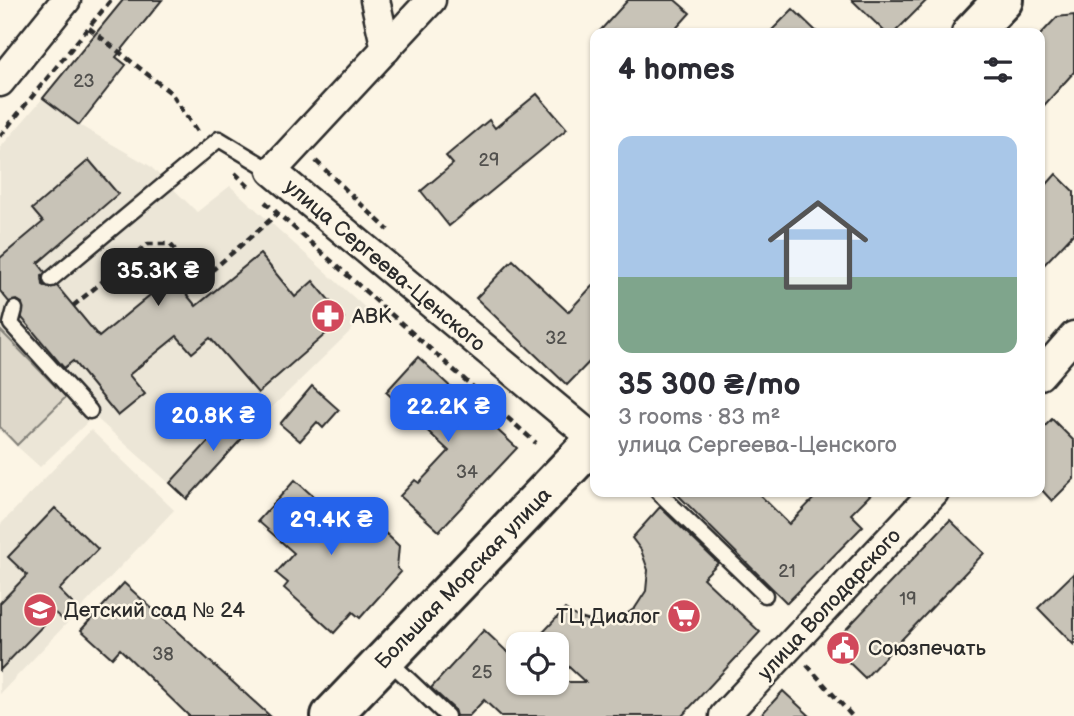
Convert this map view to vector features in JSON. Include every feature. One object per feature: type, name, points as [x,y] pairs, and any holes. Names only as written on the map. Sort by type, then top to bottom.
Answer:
[{"type":"main road","points":[[977,28],[1003,0]]},
{"type":"main road","name":"Большая Морская улица","points":[[331,716],[590,445]]},
{"type":"street","points":[[0,82],[66,0]]},
{"type":"street","points":[[375,0],[386,49]]},
{"type":"street","points":[[272,171],[431,0]]},
{"type":"street","name":"улица Сергеева-Ценского","points":[[272,171],[590,436]]},
{"type":"street","points":[[1045,369],[1074,336]]},
{"type":"street","name":"улица Володарского","points":[[724,716],[929,497]]},
{"type":"lane","points":[[51,279],[219,139],[272,171]]},
{"type":"lane","points":[[15,309],[11,324],[90,411]]},
{"type":"lane","points":[[663,497],[765,595]]},
{"type":"lane","points":[[386,657],[447,716]]},
{"type":"path","points":[[0,136],[111,0]]},
{"type":"path","points":[[89,28],[171,93],[208,148],[277,214],[536,443]]},
{"type":"path","points":[[312,158],[391,234]]},
{"type":"path","points":[[74,306],[148,244],[170,244],[201,280],[277,214],[298,192]]},
{"type":"path","points":[[790,646],[852,716]]},
{"type":"shaded area","points":[[43,98],[79,125],[150,166],[197,212],[230,186],[370,312],[257,422],[187,499],[94,416],[40,467],[0,431],[0,148]]},
{"type":"shaded area","points":[[0,330],[66,397],[17,445],[0,427]]},
{"type":"shaded area","name":"Детский сад № 24","points":[[91,430],[174,510],[0,694],[0,525]]},
{"type":"building","points":[[123,0],[162,0],[116,57],[126,65],[79,125],[43,98]]},
{"type":"building","points":[[628,0],[675,0],[690,13],[676,28],[603,28]]},
{"type":"building","points":[[852,0],[927,0],[899,28],[881,28]]},
{"type":"building","points":[[793,9],[813,28],[774,28]]},
{"type":"building","points":[[1074,15],[1074,72],[1045,104],[1045,30],[1057,17]]},
{"type":"building","points":[[537,94],[567,129],[449,226],[421,191],[453,164],[446,156],[489,120],[495,128]]},
{"type":"building","points":[[89,160],[118,194],[38,263],[45,272],[42,276],[43,285],[48,288],[57,286],[99,337],[172,277],[196,306],[260,254],[295,297],[313,281],[344,318],[258,393],[210,338],[192,353],[177,336],[129,375],[145,394],[118,416],[73,361],[64,368],[58,361],[22,318],[22,303],[17,300],[9,302],[0,291],[0,258],[43,222],[32,209]]},
{"type":"building","points":[[1056,174],[1074,192],[1074,233],[1045,264],[1045,186]]},
{"type":"building","points":[[513,260],[568,312],[590,288],[590,361],[567,385],[476,298]]},
{"type":"building","points":[[418,357],[517,448],[439,531],[400,496],[415,480],[419,483],[449,451],[386,392]]},
{"type":"building","points":[[312,386],[339,410],[323,428],[317,422],[300,441],[280,424]]},
{"type":"building","points":[[240,407],[257,422],[187,499],[170,483]]},
{"type":"building","points":[[1052,419],[1074,441],[1074,479],[1052,501],[1045,493],[1045,426]]},
{"type":"building","points":[[295,480],[344,524],[359,508],[399,546],[397,568],[401,572],[360,618],[353,612],[334,633],[284,588],[288,583],[276,573],[294,553],[258,521]]},
{"type":"building","points":[[680,497],[762,497],[789,524],[815,497],[868,497],[851,514],[863,526],[787,603]]},
{"type":"building","name":"ТЦ Диалог","points":[[660,507],[718,563],[703,578],[760,632],[682,716],[501,716],[484,700],[469,716],[456,716],[454,709],[431,688],[484,630],[506,651],[506,695],[569,695],[569,682],[585,682],[569,667],[569,632],[543,632],[565,609],[577,617],[597,623],[618,620],[635,608],[646,591],[648,570],[641,550],[632,538]]},
{"type":"building","name":"Детский сад № 24","points":[[55,508],[98,549],[59,590],[75,606],[62,619],[55,613],[0,670],[0,603],[27,575],[8,557]]},
{"type":"building","points":[[950,520],[984,553],[865,678],[831,645]]},
{"type":"building","points":[[1074,573],[1074,645],[1038,608]]},
{"type":"building","points":[[124,583],[270,716],[189,716],[120,649],[112,658],[81,630]]},
{"type":"building","points":[[783,691],[810,716],[760,716]]},
{"type":"place","name":"АВК","points":[[328,316]]},
{"type":"place","name":"Детский сад № 24","points":[[40,610]]},
{"type":"place","name":"ТЦ Диалог","points":[[684,616]]},
{"type":"place","name":"Союзпечать","points":[[843,648]]}]
